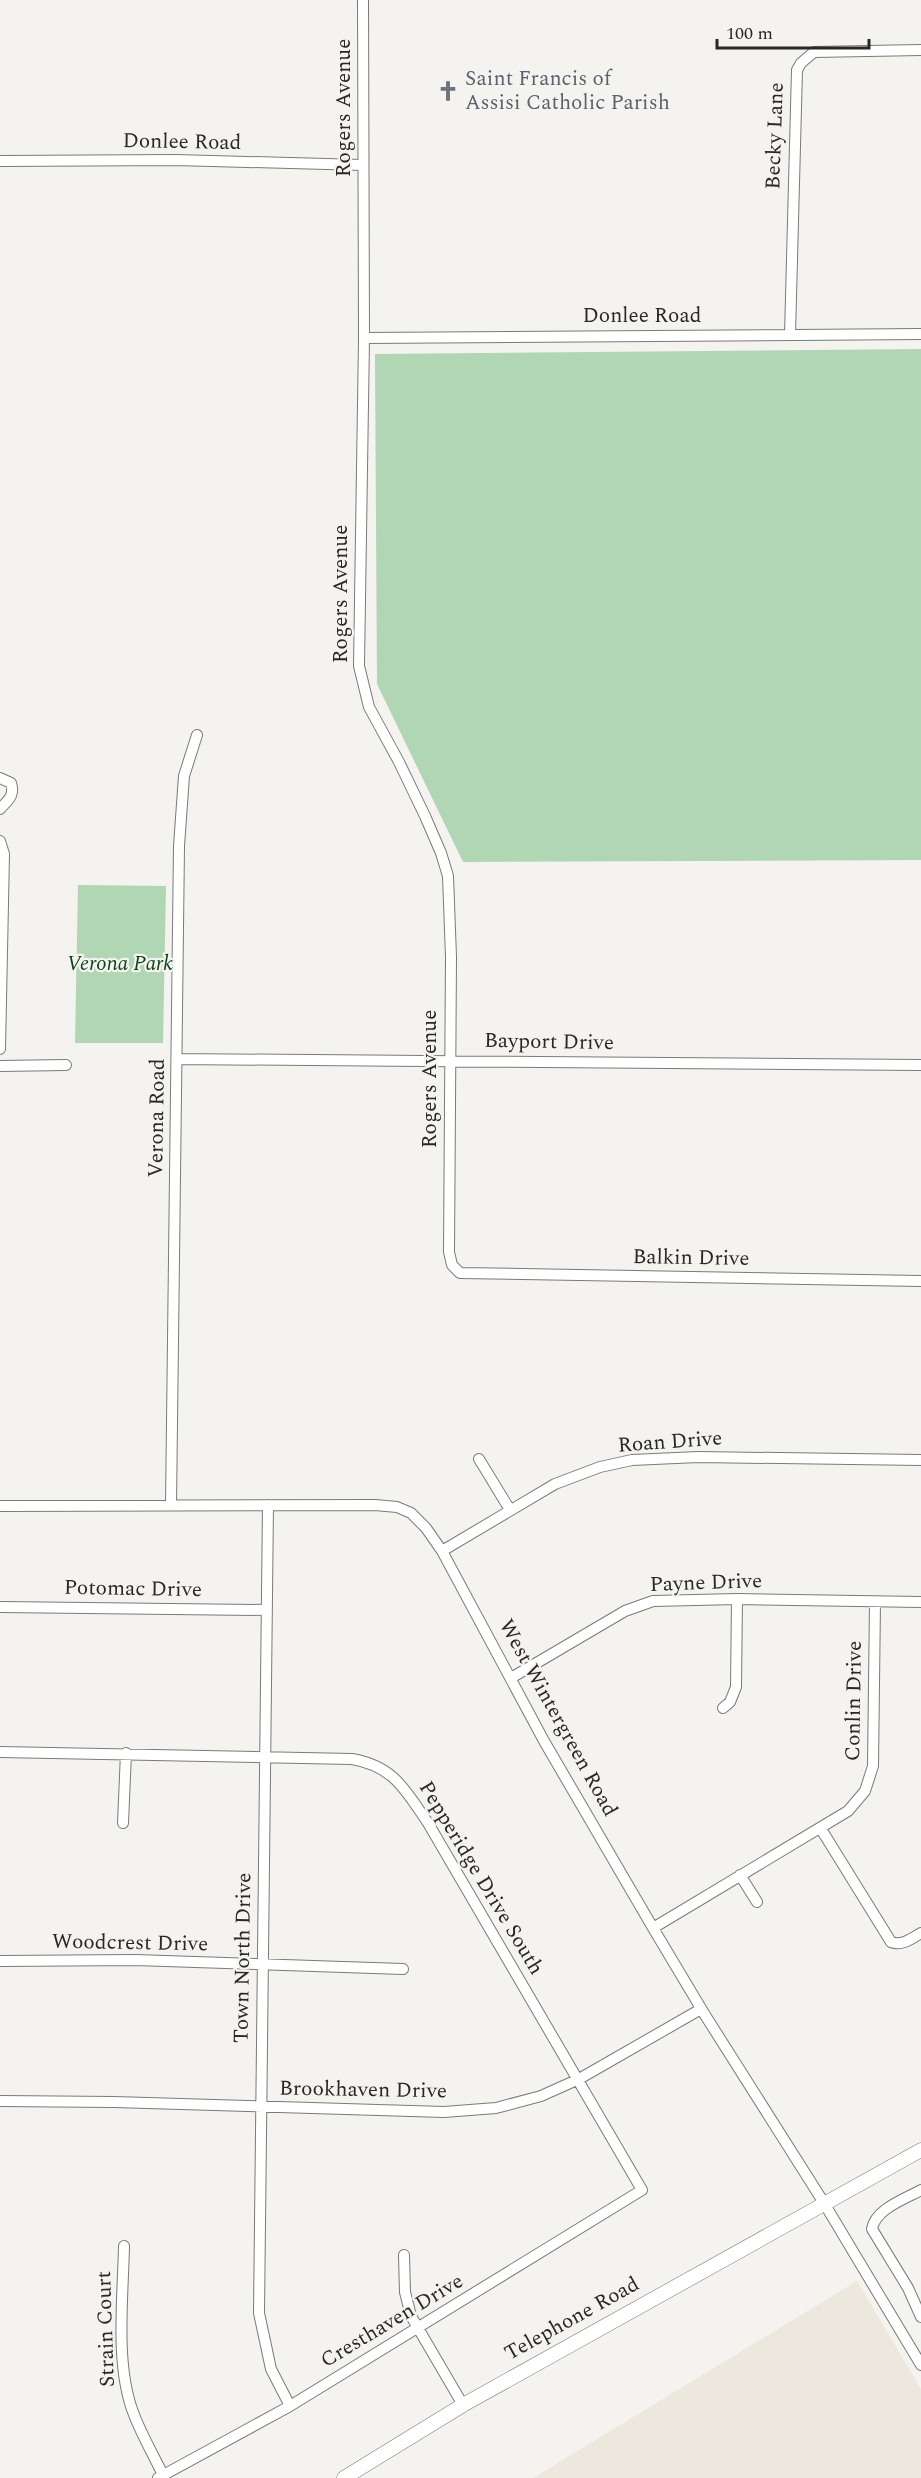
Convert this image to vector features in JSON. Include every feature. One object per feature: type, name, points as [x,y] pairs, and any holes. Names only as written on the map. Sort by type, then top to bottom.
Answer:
[{"type":"main road","points":[[824,2203],[921,2150]]},
{"type":"main road","name":"Telephone Road","points":[[344,2478],[463,2405],[824,2203]]},
{"type":"street","name":"Rogers Avenue","points":[[363,0],[364,338],[359,666],[369,706],[425,816],[448,876],[451,957],[449,1252],[452,1264],[460,1273]]},
{"type":"street","name":"Becky Lane","points":[[790,335],[797,70],[801,63],[814,52],[921,50]]},
{"type":"street","name":"Donlee Road","points":[[0,161],[176,160],[363,165]]},
{"type":"street","name":"Donlee Road","points":[[364,338],[921,334]]},
{"type":"street","name":"Verona Road","points":[[171,1505],[178,846],[184,776],[197,735]]},
{"type":"street","points":[[0,778],[10,783],[13,790],[12,795],[0,809]]},
{"type":"street","points":[[0,841],[4,854],[0,1049]]},
{"type":"street","name":"Bayport Drive","points":[[177,1059],[921,1065]]},
{"type":"street","points":[[0,1066],[66,1065]]},
{"type":"street","name":"Balkin Drive","points":[[460,1273],[921,1281]]},
{"type":"street","name":"Roan Drive","points":[[442,1551],[555,1484],[600,1467],[632,1460],[698,1457],[921,1460]]},
{"type":"street","points":[[479,1459],[510,1510]]},
{"type":"street","name":"Town North Drive","points":[[268,1505],[259,2313],[271,2369],[290,2406]]},
{"type":"street","name":"West Wintergreen Road","points":[[0,1506],[397,1507],[411,1513],[419,1520],[442,1551],[544,1741],[701,2009],[824,2203],[921,2365]]},
{"type":"street","points":[[723,1708],[730,1702],[736,1687],[737,1599]]},
{"type":"street","name":"Payne Drive","points":[[511,1678],[625,1611],[640,1605],[665,1600],[921,1602]]},
{"type":"street","name":"Conlin Drive","points":[[653,1928],[821,1829],[858,1802],[870,1780],[873,1766],[875,1602]]},
{"type":"street","name":"Potomac Drive","points":[[0,1607],[266,1610]]},
{"type":"street","name":"Pepperidge Drive South","points":[[0,1752],[126,1753],[363,1761],[389,1773],[401,1784],[428,1823],[642,2190]]},
{"type":"street","points":[[123,1823],[126,1753]]},
{"type":"street","points":[[821,1829],[891,1942],[903,1943],[921,1933]]},
{"type":"street","points":[[740,1875],[757,1902]]},
{"type":"street","name":"Woodcrest Drive","points":[[0,1961],[135,1960],[404,1969]]},
{"type":"street","name":"Brookhaven Drive","points":[[0,2101],[114,2102],[444,2112],[483,2110],[542,2096],[579,2079],[701,2009]]},
{"type":"street","name":"Cresthaven Drive","points":[[161,2476],[290,2406],[642,2190]]},
{"type":"street","points":[[921,2190],[883,2211],[874,2220],[872,2229],[908,2288],[921,2317]]},
{"type":"street","name":"Strain Court","points":[[124,2246],[123,2358],[126,2386],[133,2413],[161,2476]]},
{"type":"street","points":[[404,2255],[405,2292],[411,2316],[463,2405]]},
{"type":"shaded area","points":[[857,2281],[921,2389],[921,2478],[533,2478]]},
{"type":"green space","points":[[921,349],[921,860],[463,862],[377,684],[375,354]]},
{"type":"green space","name":"Verona Park","points":[[78,885],[166,886],[163,1043],[75,1043]]},
{"type":"place","name":"Saint Francis of Assisi Catholic Parish","points":[[448,91]]}]
